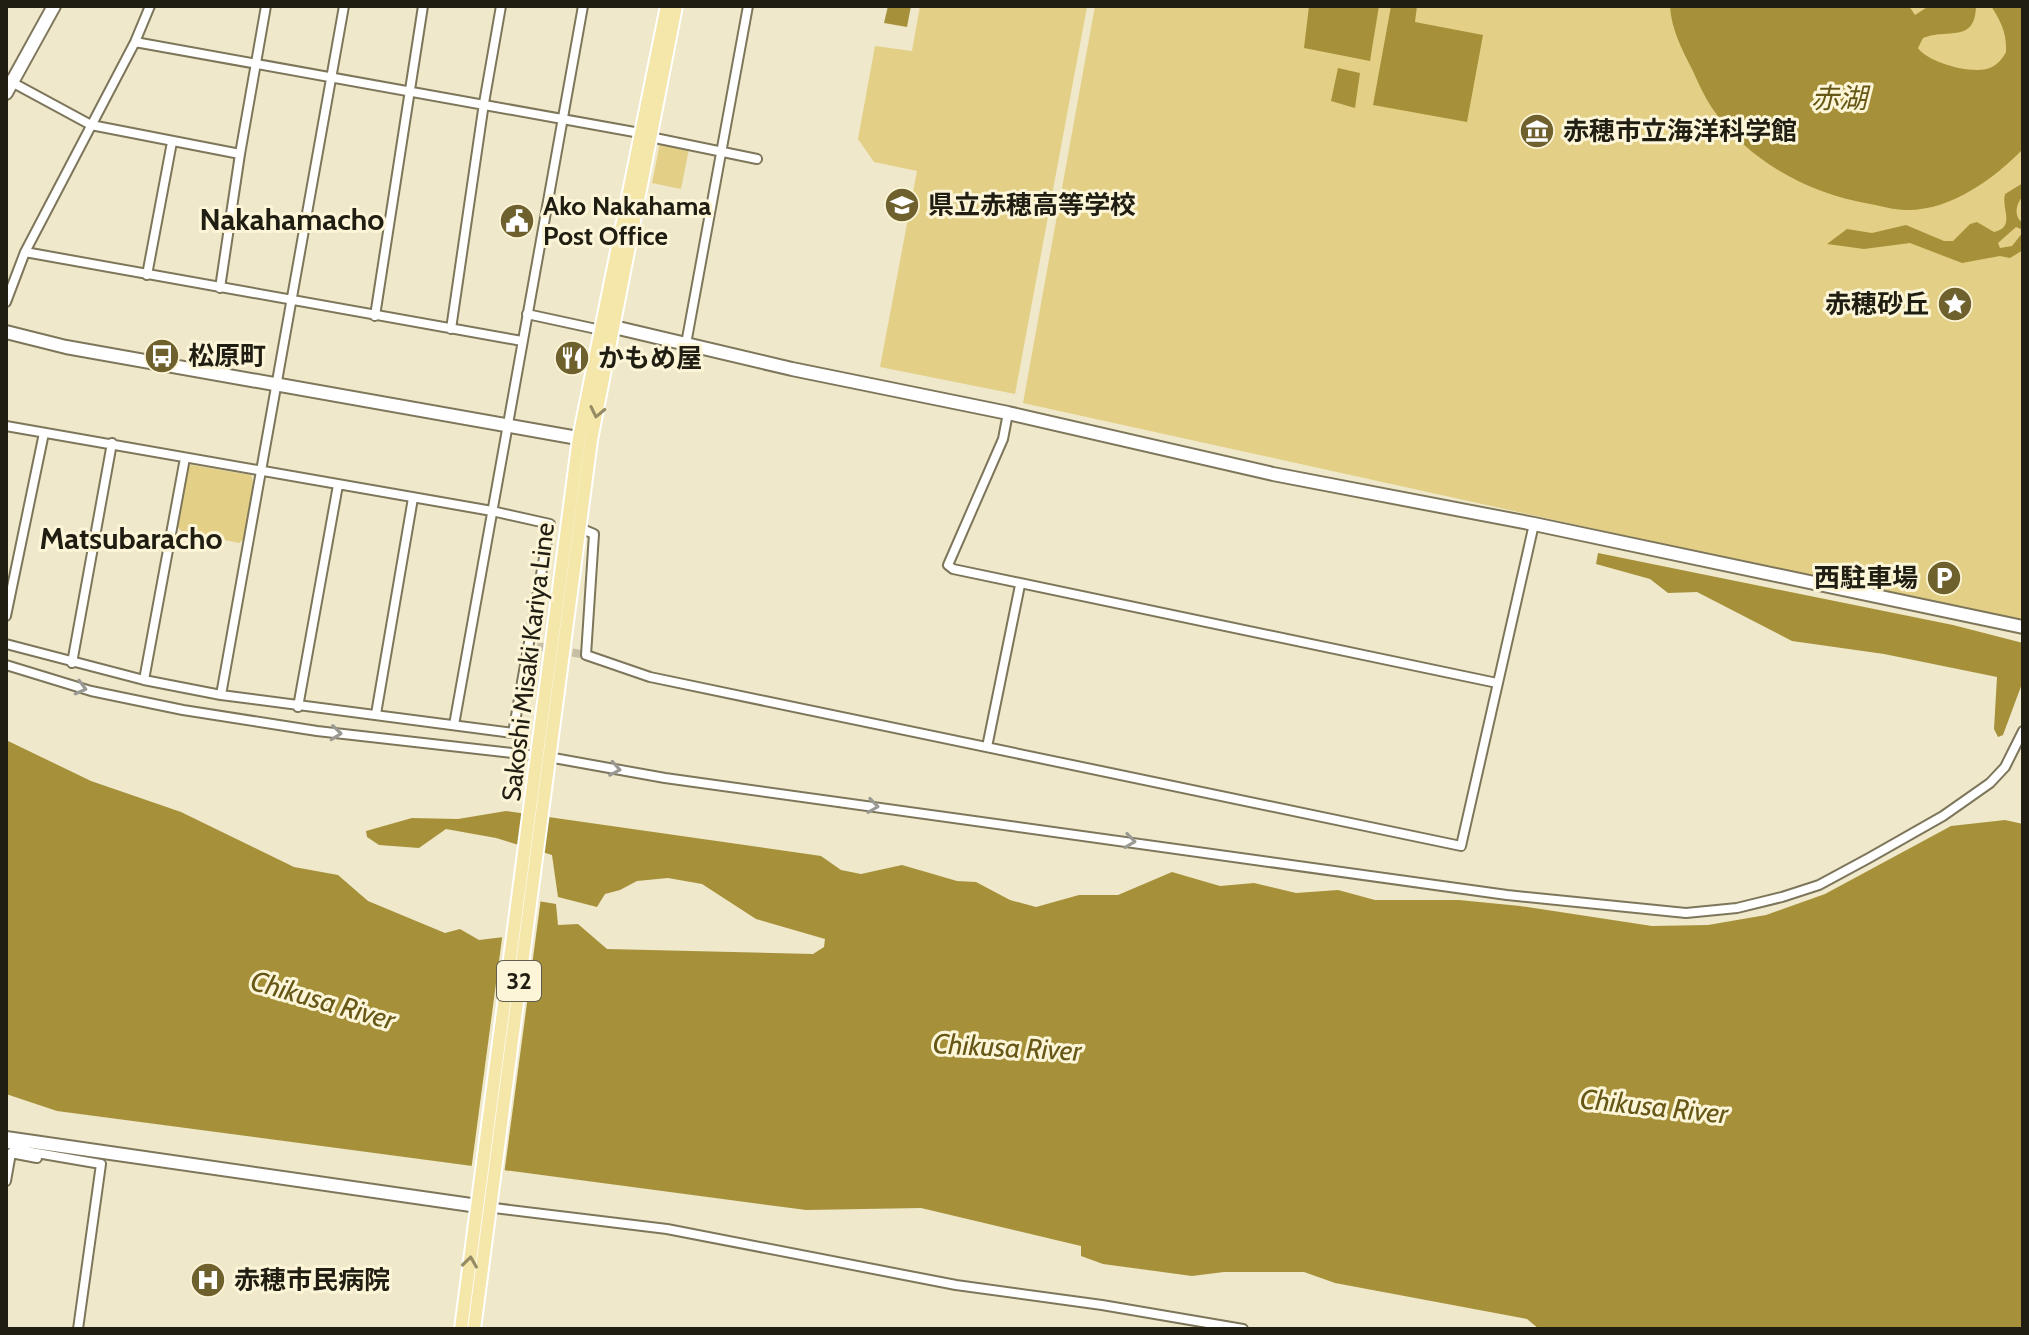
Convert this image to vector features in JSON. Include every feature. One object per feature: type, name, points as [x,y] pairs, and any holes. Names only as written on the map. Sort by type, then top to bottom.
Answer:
[{"type":"main road","name":"Sakoshi Misaki Kariya Line","points":[[585,439],[614,327],[667,6]]},
{"type":"main road","name":"Sakoshi Misaki Kariya Line","points":[[461,1329],[484,1201],[601,330],[676,6]]},
{"type":"main road","name":"Sakoshi Misaki Kariya Line","points":[[474,1329],[484,1201]]},
{"type":"street","points":[[54,6],[8,85],[91,125],[240,154]]},
{"type":"street","points":[[6,302],[25,252],[135,42],[150,6]]},
{"type":"street","points":[[220,288],[254,64],[266,6]]},
{"type":"street","points":[[221,695],[344,6]]},
{"type":"street","points":[[375,316],[423,6]]},
{"type":"street","points":[[451,329],[501,6]]},
{"type":"street","points":[[454,725],[583,6]]},
{"type":"street","points":[[686,344],[748,6]]},
{"type":"street","points":[[135,42],[484,103],[757,159]]},
{"type":"street","points":[[147,275],[172,142]]},
{"type":"street","points":[[25,252],[522,341]]},
{"type":"street","points":[[527,314],[601,330],[614,327],[1273,474],[1534,524],[2023,627]]},
{"type":"street","points":[[6,332],[46,344],[585,439]]},
{"type":"street","points":[[1008,413],[1003,439],[948,565],[953,569],[1497,683]]},
{"type":"street","points":[[6,426],[492,511],[594,534],[586,655],[650,677],[1461,846],[1534,524]]},
{"type":"street","points":[[6,616],[44,433]]},
{"type":"street","points":[[72,663],[112,443]]},
{"type":"street","points":[[144,680],[185,458]]},
{"type":"street","points":[[298,707],[338,485]]},
{"type":"street","points":[[376,714],[413,498]]},
{"type":"street","points":[[6,644],[72,663],[221,695],[513,733],[533,645],[550,524]]},
{"type":"street","points":[[987,747],[1020,585]]},
{"type":"street","points":[[6,665],[91,691],[183,710],[317,731],[1507,895],[1686,913],[1737,908],[1819,885],[1943,816],[1990,783],[2005,767],[2023,731]]},
{"type":"street","points":[[6,1140],[484,1201],[667,1229],[956,1285],[1243,1329]]},
{"type":"street","points":[[6,1140],[31,1152],[101,1164],[78,1329]]},
{"type":"street","points":[[6,1181],[11,1153],[58,1161],[62,1157]]},
{"type":"shaded area","points":[[920,6],[1087,7],[1015,394],[880,367],[917,171],[874,162],[858,139],[875,46],[912,51]]},
{"type":"shaded area","points":[[1095,6],[2023,6],[2023,623],[1023,403]]},
{"type":"shaded area","points":[[660,143],[689,149],[681,189],[652,183]]},
{"type":"shaded area","points":[[187,466],[251,475],[253,482],[245,538],[239,543],[181,531],[177,526]]},
{"type":"water","points":[[888,6],[911,6],[907,27],[884,23]]},
{"type":"water","points":[[1309,6],[1379,6],[1370,61],[1304,48]]},
{"type":"water","points":[[1391,6],[1417,6],[1415,22],[1483,35],[1467,122],[1373,105]]},
{"type":"water","name":"赤湖","points":[[1670,6],[1909,6],[1915,15],[1929,6],[1976,6],[1971,26],[1958,32],[1923,38],[1918,48],[1942,63],[1975,70],[1994,66],[2006,52],[2003,28],[1991,6],[2023,6],[2023,149],[1970,191],[1922,209],[1892,209],[1824,192],[1761,159],[1727,127],[1706,99],[1684,54]]},
{"type":"water","points":[[1338,68],[1360,73],[1355,108],[1331,101]]},
{"type":"water","points":[[2023,183],[2023,196],[2017,210],[2023,230],[2016,227],[1998,243],[2000,248],[2012,246],[2023,232],[2023,250],[2010,258],[2000,256],[1962,263],[1910,243],[1864,249],[1827,244],[1847,229],[1872,233],[1906,225],[1944,241],[1953,241],[1970,224],[1977,222],[1994,232],[2001,230],[2006,222],[2005,194]]},
{"type":"water","points":[[1598,553],[1953,625],[2023,643],[2023,681],[2003,735],[1998,737],[1994,729],[1997,677],[1884,654],[1792,641],[1697,592],[1668,593],[1650,579],[1596,564]]},
{"type":"water","name":"Chikusa River","points":[[6,740],[91,781],[181,812],[294,867],[338,875],[368,901],[445,933],[460,929],[479,940],[504,937],[532,900],[556,904],[558,925],[578,924],[607,949],[813,954],[824,947],[825,939],[756,919],[702,884],[668,878],[637,881],[605,894],[597,907],[558,897],[552,855],[496,838],[446,829],[419,848],[379,845],[367,837],[366,831],[412,818],[458,819],[506,811],[821,856],[841,870],[861,874],[902,865],[957,881],[976,882],[1010,900],[1036,907],[1079,895],[1118,895],[1172,872],[1220,886],[1254,883],[1296,893],[1338,890],[1375,900],[1459,900],[1652,926],[1708,925],[1766,915],[1825,894],[1951,826],[2005,820],[2023,824],[2023,1329],[1539,1329],[1527,1319],[1335,1283],[1304,1272],[1224,1272],[1192,1276],[1103,1264],[1081,1256],[1081,1246],[921,1208],[806,1210],[57,1111],[6,1094]]},
{"type":"pier","points":[[532,896],[541,898],[504,1175],[471,1171],[503,931]]},
{"type":"tunnel","points":[[537,646],[586,655]]},
{"type":"place","name":"赤穂市立海洋科学館","points":[[1537,131]]},
{"type":"place","name":"県立赤穂高等学校","points":[[902,205]]},
{"type":"place","name":"Ako Nakahama Post Office","points":[[517,221]]},
{"type":"place","name":"赤穂砂丘","points":[[1955,304]]},
{"type":"place","name":"松原町","points":[[162,356]]},
{"type":"place","name":"かもめ屋","points":[[572,358]]},
{"type":"place","name":"西駐車場","points":[[1944,578]]},
{"type":"place","name":"赤穂市民病院","points":[[208,1280]]},
{"type":"district","name":"Nakahamacho","points":[[292,220]]},
{"type":"district","name":"Matsubaracho","points":[[131,539]]}]
